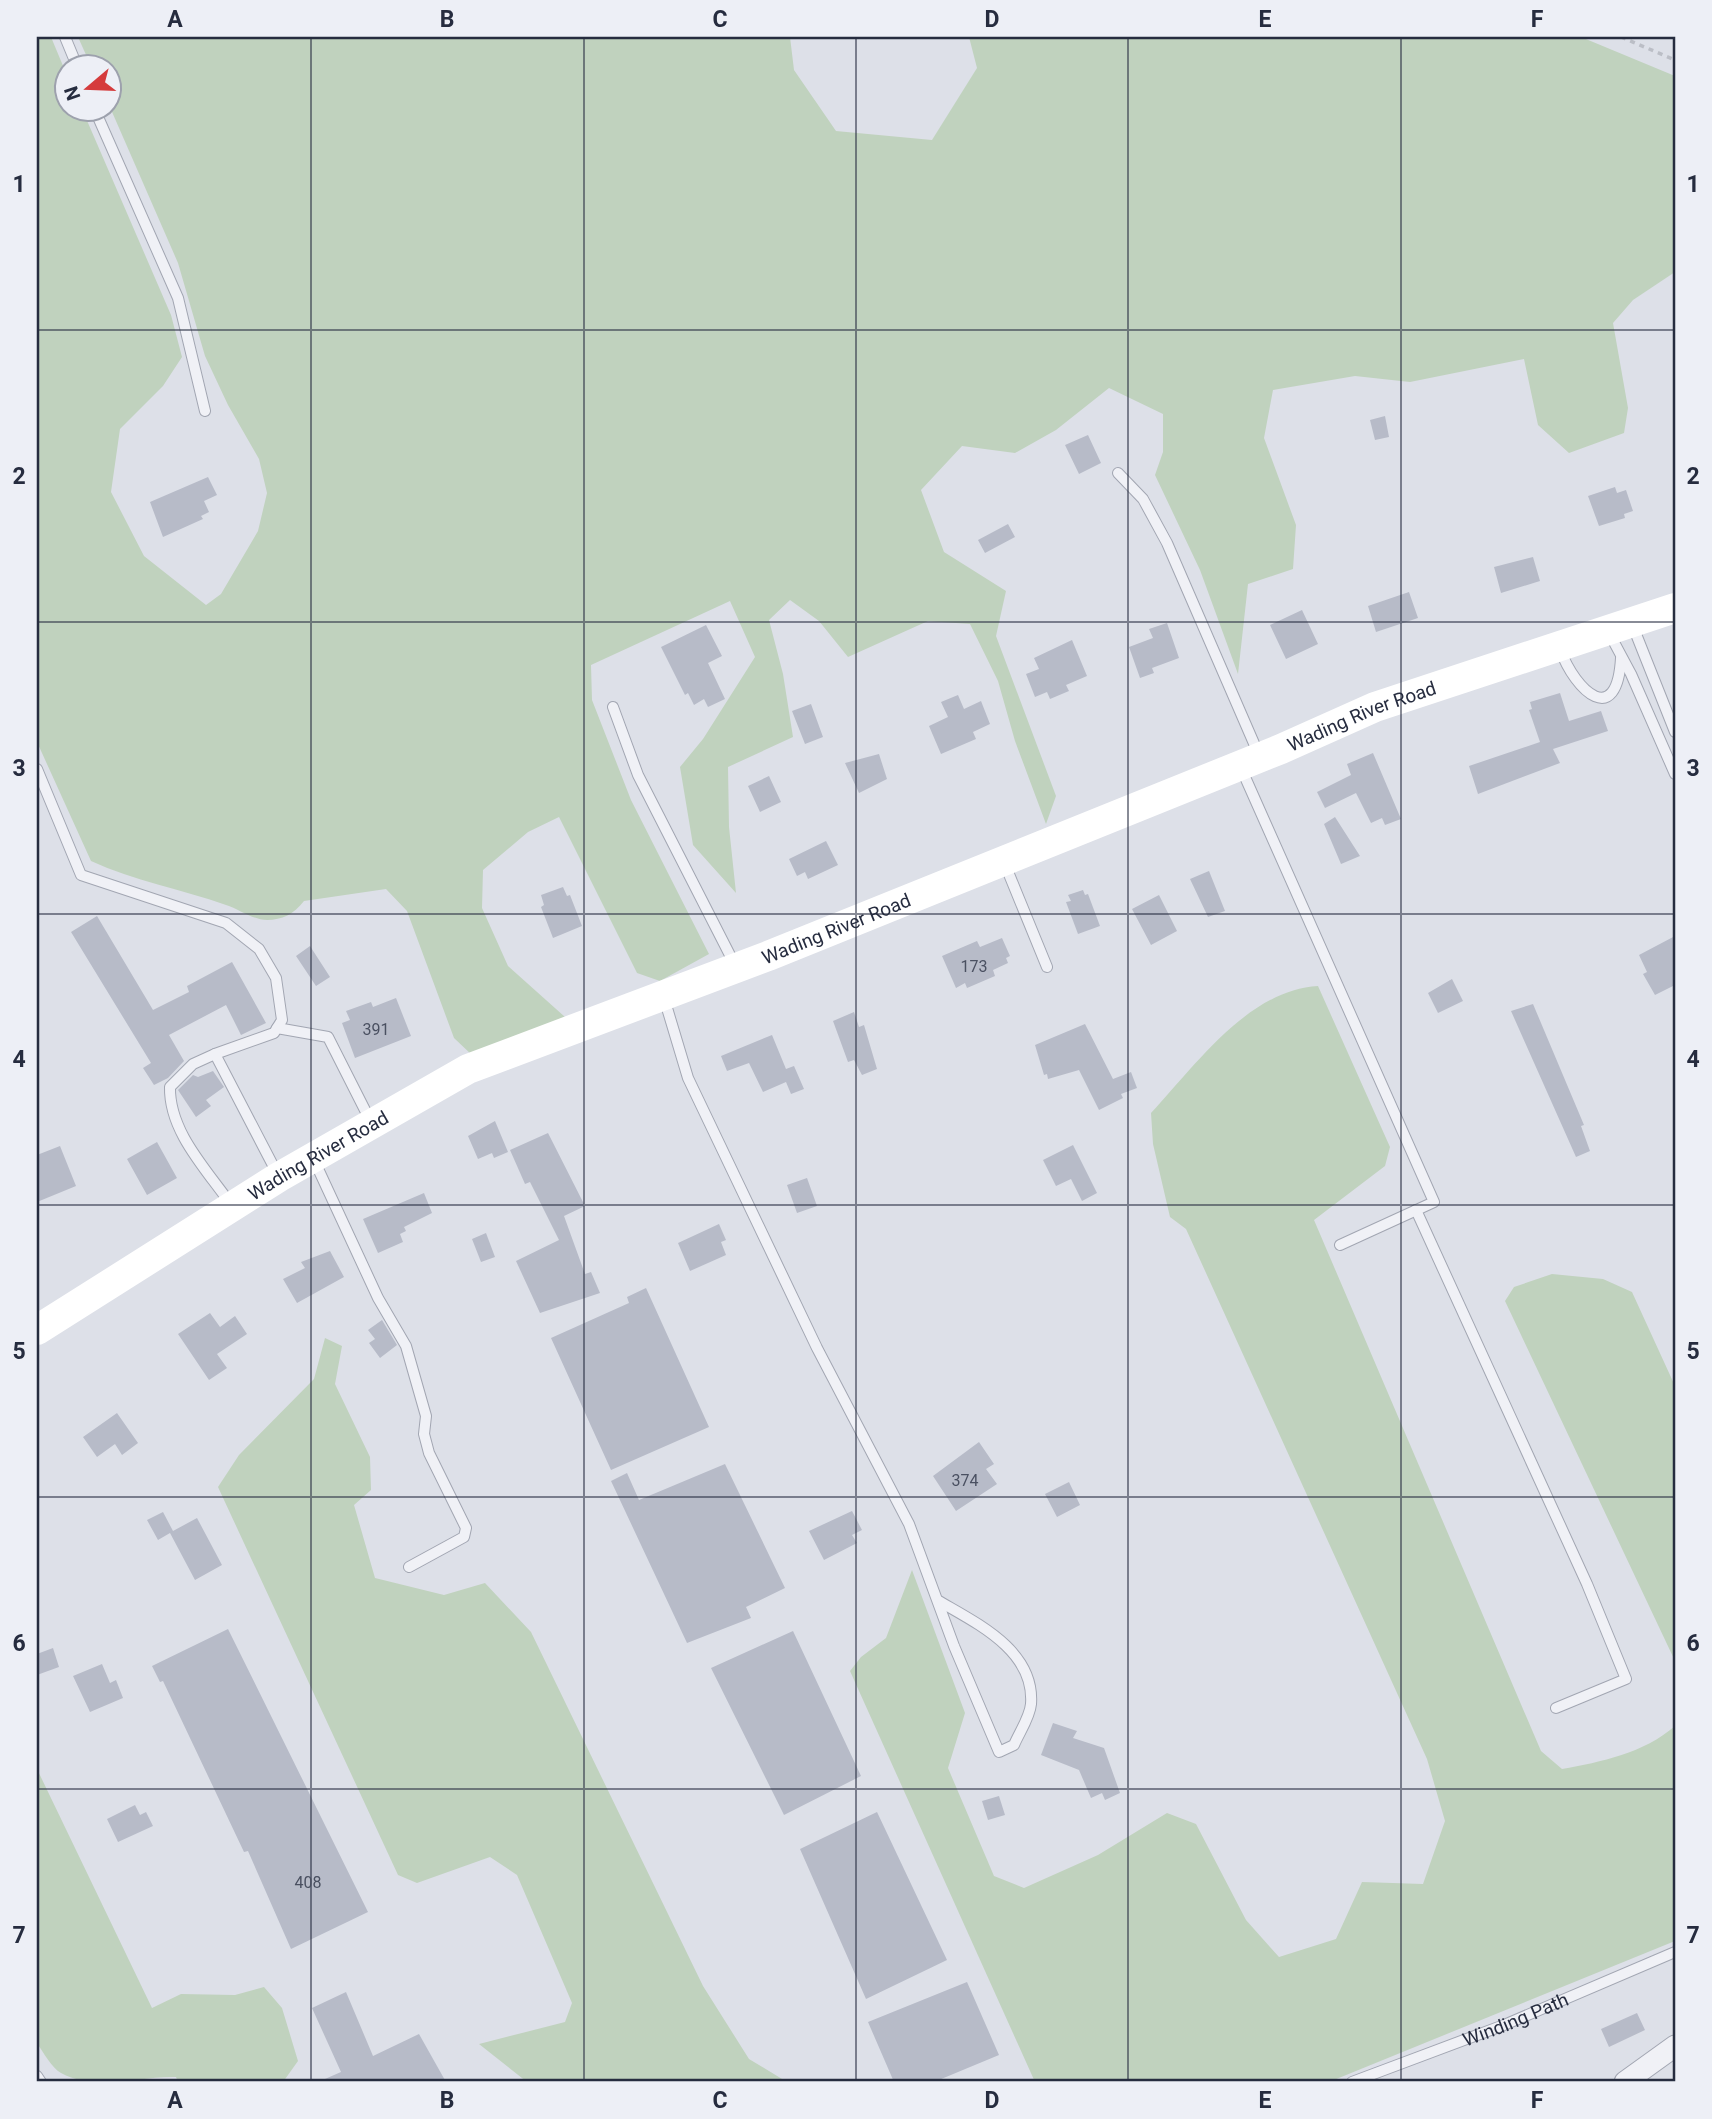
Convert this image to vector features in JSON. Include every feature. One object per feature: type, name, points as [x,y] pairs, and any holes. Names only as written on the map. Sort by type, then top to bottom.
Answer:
[{"type":"main road","name":"Wading River Road","points":[[37,1330],[279,1177],[468,1069],[736,968],[1250,761],[1375,707],[1559,644],[1620,635],[1675,608]]},
{"type":"street","points":[[1625,2082],[1675,2046]]},
{"type":"lane","points":[[100,122],[178,298],[205,411]]},
{"type":"lane","points":[[1118,473],[1143,499],[1167,543],[1250,761],[1434,1202],[1340,1245]]},
{"type":"lane","points":[[1559,644],[1568,671],[1579,688],[1590,695],[1604,697],[1614,691],[1619,683],[1620,635]]},
{"type":"lane","points":[[1620,635],[1645,664],[1675,732]]},
{"type":"lane","points":[[1620,635],[1675,774]]},
{"type":"lane","points":[[613,707],[638,775],[736,968]]},
{"type":"lane","points":[[37,769],[80,875],[226,923],[259,949],[276,978],[282,1020],[274,1033],[193,1064],[170,1087],[170,1107],[180,1132],[233,1207]]},
{"type":"lane","points":[[1003,861],[1047,967]]},
{"type":"lane","points":[[663,995],[688,1078],[727,1167],[775,1256],[817,1348],[909,1524],[937,1600],[954,1646],[999,1752],[1014,1745],[1031,1705],[1028,1673],[998,1637],[937,1600]]},
{"type":"lane","points":[[277,1028],[328,1037],[371,1124]]},
{"type":"lane","points":[[215,1055],[279,1177]]},
{"type":"lane","points":[[313,1157],[378,1298],[406,1346],[426,1416],[424,1434],[429,1454],[466,1528],[464,1537],[409,1567]]},
{"type":"lane","points":[[1416,1210],[1587,1584],[1626,1679],[1556,1708]]},
{"type":"lane","name":"Winding Path","points":[[1352,2082],[1504,2025],[1675,1952]]},
{"type":"lane","points":[[37,2076],[41,2082]]},
{"type":"path","points":[[1621,37],[1675,60]]},
{"type":"green space","points":[[37,37],[51,37],[57,52],[52,52],[52,122],[88,122],[171,315],[182,357],[163,386],[120,429],[111,492],[144,556],[206,605],[221,594],[258,531],[267,493],[259,459],[228,405],[205,356],[178,263],[116,122],[122,122],[122,52],[85,52],[78,37],[790,37],[794,70],[836,131],[932,140],[977,68],[969,37],[1581,37],[1675,76],[1675,272],[1633,300],[1613,323],[1628,408],[1624,433],[1569,453],[1538,425],[1524,359],[1410,382],[1355,376],[1273,390],[1264,438],[1296,525],[1293,569],[1248,584],[1238,674],[1200,570],[1155,475],[1163,452],[1163,414],[1109,388],[1056,430],[1015,453],[962,446],[921,490],[944,552],[1006,591],[996,636],[1056,796],[1046,824],[1015,741],[998,681],[970,624],[928,621],[848,657],[819,621],[790,600],[769,620],[783,674],[793,737],[728,767],[729,827],[736,893],[693,845],[680,767],[703,739],[755,657],[730,601],[591,665],[592,700],[631,800],[709,954],[660,981],[637,973],[559,817],[528,832],[483,870],[482,908],[508,966],[565,1017],[473,1056],[454,1038],[407,911],[386,889],[304,901],[287,915],[267,920],[107,868],[91,861],[37,742]]},
{"type":"green space","points":[[1318,986],[1390,1147],[1385,1166],[1314,1220],[1541,1751],[1562,1769],[1636,1750],[1675,1726],[1675,1941],[1329,2082],[1035,2082],[850,1671],[861,1657],[886,1638],[912,1570],[965,1713],[948,1768],[994,1876],[1024,1888],[1098,1855],[1167,1813],[1196,1824],[1246,1920],[1279,1957],[1336,1939],[1362,1882],[1423,1884],[1445,1821],[1427,1759],[1186,1229],[1170,1217],[1153,1144],[1151,1113],[1225,1033],[1269,1001],[1293,991]]},
{"type":"green space","points":[[1552,1274],[1603,1279],[1632,1292],[1675,1386],[1675,1661],[1505,1301],[1514,1287]]},
{"type":"green space","points":[[325,1338],[342,1346],[335,1384],[370,1457],[371,1490],[354,1505],[375,1578],[444,1595],[485,1583],[531,1632],[703,1986],[749,2059],[787,2082],[527,2082],[479,2044],[565,2022],[572,2003],[517,1875],[490,1857],[417,1883],[398,1875],[218,1487],[239,1455],[314,1379]]},
{"type":"green space","points":[[37,1769],[152,2008],[181,1994],[235,1995],[264,1987],[282,2008],[298,2061],[283,2082],[178,2082],[176,2077],[162,2077],[88,2082],[61,2073],[51,2064],[37,2043]]},
{"type":"building","points":[[1385,416],[1389,437],[1375,440],[1370,420]]},
{"type":"building","points":[[1088,435],[1101,463],[1079,474],[1065,445]]},
{"type":"building","points":[[208,477],[217,495],[204,501],[209,512],[201,516],[203,519],[163,537],[150,502]]},
{"type":"building","points":[[1615,487],[1617,493],[1626,490],[1633,511],[1624,514],[1625,518],[1599,526],[1588,496]]},
{"type":"building","points":[[1008,524],[1015,537],[985,553],[978,540]]},
{"type":"building","points":[[1533,557],[1540,581],[1501,593],[1494,567]]},
{"type":"building","points":[[1409,592],[1418,618],[1376,632],[1368,606]]},
{"type":"building","points":[[1302,610],[1318,644],[1286,659],[1270,625]]},
{"type":"building","points":[[1167,623],[1179,658],[1152,668],[1154,673],[1140,678],[1129,647],[1153,638],[1149,629]]},
{"type":"building","points":[[706,625],[722,656],[708,663],[725,699],[708,707],[704,699],[694,705],[688,693],[685,695],[661,647]]},
{"type":"building","points":[[1072,640],[1087,676],[1066,685],[1069,691],[1050,699],[1047,692],[1035,697],[1026,674],[1039,669],[1034,658]]},
{"type":"building","points":[[1560,693],[1569,721],[1601,711],[1608,731],[1553,749],[1560,763],[1478,794],[1469,766],[1540,742],[1529,710],[1532,709],[1530,702]]},
{"type":"building","points":[[958,695],[964,709],[981,701],[990,724],[973,732],[976,739],[941,754],[929,726],[948,717],[941,702]]},
{"type":"building","points":[[811,704],[823,737],[805,744],[792,711]]},
{"type":"building","points":[[1373,753],[1401,819],[1385,825],[1382,818],[1371,823],[1356,793],[1325,808],[1317,792],[1351,775],[1347,764]]},
{"type":"building","points":[[879,754],[887,779],[859,793],[845,763]]},
{"type":"building","points":[[769,776],[781,802],[760,812],[748,786]]},
{"type":"building","points":[[1335,817],[1360,856],[1341,864],[1324,824]]},
{"type":"building","points":[[826,841],[838,865],[808,879],[805,872],[797,876],[789,859]]},
{"type":"building","points":[[1209,871],[1225,911],[1208,917],[1190,879]]},
{"type":"building","points":[[563,887],[567,896],[570,895],[582,926],[553,938],[541,907],[544,905],[541,895]]},
{"type":"building","points":[[1083,890],[1085,895],[1088,894],[1100,926],[1078,934],[1066,902],[1071,901],[1068,895]]},
{"type":"building","points":[[1159,895],[1177,931],[1151,945],[1132,909]]},
{"type":"building","points":[[97,916],[153,1010],[189,992],[187,986],[232,962],[266,1023],[241,1035],[226,1005],[169,1035],[184,1061],[168,1078],[154,1085],[143,1068],[151,1063],[71,932]]},
{"type":"building","points":[[1675,936],[1675,985],[1655,995],[1643,974],[1647,972],[1639,955]]},
{"type":"building","points":[[1002,938],[1010,956],[1006,958],[1008,963],[993,970],[995,976],[967,988],[965,983],[956,988],[942,956],[977,941],[980,947]]},
{"type":"building","points":[[310,946],[330,977],[316,986],[296,956]]},
{"type":"building","points":[[1452,979],[1463,1001],[1438,1013],[1428,993]]},
{"type":"building","points":[[396,998],[411,1036],[355,1058],[342,1023],[350,1020],[346,1011],[371,1002],[373,1007]]},
{"type":"building","points":[[1533,1004],[1584,1125],[1581,1126],[1590,1151],[1576,1157],[1511,1011]]},
{"type":"building","points":[[854,1012],[859,1027],[864,1025],[877,1069],[862,1075],[854,1060],[848,1062],[833,1021]]},
{"type":"building","points":[[1085,1024],[1113,1079],[1131,1072],[1137,1088],[1121,1094],[1123,1098],[1099,1110],[1079,1070],[1048,1079],[1047,1074],[1044,1075],[1035,1045]]},
{"type":"building","points":[[772,1035],[786,1069],[794,1066],[804,1089],[791,1094],[786,1082],[763,1092],[749,1063],[727,1071],[721,1056]]},
{"type":"building","points":[[213,1071],[224,1087],[206,1100],[211,1106],[196,1117],[178,1090],[193,1075],[198,1077]]},
{"type":"building","points":[[495,1121],[508,1152],[494,1158],[492,1153],[478,1159],[468,1136]]},
{"type":"building","points":[[548,1133],[585,1206],[564,1216],[585,1274],[591,1272],[600,1293],[540,1313],[516,1261],[559,1240],[530,1182],[525,1184],[510,1150]]},
{"type":"building","points":[[157,1142],[177,1178],[147,1195],[127,1159]]},
{"type":"building","points":[[1073,1145],[1097,1193],[1082,1201],[1071,1179],[1056,1186],[1043,1160]]},
{"type":"building","points":[[60,1146],[76,1186],[37,1202],[37,1155]]},
{"type":"building","points":[[807,1178],[817,1206],[797,1213],[787,1185]]},
{"type":"building","points":[[424,1193],[432,1213],[404,1227],[406,1231],[400,1234],[403,1242],[378,1253],[363,1219]]},
{"type":"building","points":[[719,1224],[726,1240],[721,1242],[726,1255],[690,1271],[678,1243]]},
{"type":"building","points":[[486,1233],[495,1257],[481,1262],[472,1239]]},
{"type":"building","points":[[330,1251],[344,1277],[297,1303],[283,1279],[305,1268],[301,1262]]},
{"type":"building","points":[[646,1288],[709,1427],[611,1470],[551,1338],[629,1303],[627,1297]]},
{"type":"building","points":[[210,1313],[220,1327],[235,1316],[247,1334],[217,1354],[227,1368],[209,1380],[178,1334]]},
{"type":"building","points":[[382,1320],[397,1345],[380,1358],[369,1343],[375,1339],[368,1330]]},
{"type":"building","points":[[117,1413],[138,1443],[122,1455],[115,1444],[97,1457],[83,1437]]},
{"type":"building","points":[[979,1442],[994,1464],[986,1469],[997,1484],[956,1511],[933,1476]]},
{"type":"building","points":[[725,1464],[785,1588],[746,1607],[751,1618],[687,1643],[611,1481],[627,1473],[639,1500]]},
{"type":"building","points":[[1069,1482],[1080,1505],[1057,1517],[1045,1494]]},
{"type":"building","points":[[852,1511],[862,1530],[852,1535],[857,1543],[824,1560],[809,1531]]},
{"type":"building","points":[[163,1512],[173,1531],[197,1518],[222,1565],[195,1580],[170,1533],[158,1540],[147,1520]]},
{"type":"building","points":[[228,1629],[368,1912],[291,1949],[248,1851],[244,1852],[163,1681],[160,1682],[152,1666]]},
{"type":"building","points":[[793,1631],[861,1776],[784,1815],[711,1668]]},
{"type":"building","points":[[53,1648],[59,1667],[37,1675],[37,1654]]},
{"type":"building","points":[[102,1664],[110,1683],[116,1680],[123,1698],[90,1712],[73,1676]]},
{"type":"building","points":[[1053,1723],[1077,1731],[1073,1738],[1104,1748],[1120,1793],[1105,1800],[1102,1793],[1091,1798],[1079,1770],[1041,1755]]},
{"type":"building","points":[[999,1796],[1005,1815],[988,1820],[982,1801]]},
{"type":"building","points":[[135,1805],[140,1815],[146,1812],[153,1826],[118,1842],[107,1819]]},
{"type":"building","points":[[877,1812],[947,1960],[866,1999],[800,1849]]},
{"type":"building","points":[[967,1982],[999,2055],[934,2082],[894,2082],[868,2022]]},
{"type":"building","points":[[346,1992],[373,2056],[419,2034],[446,2082],[318,2082],[341,2072],[312,2008]]},
{"type":"building","points":[[1637,2013],[1645,2030],[1609,2047],[1601,2029]]}]
